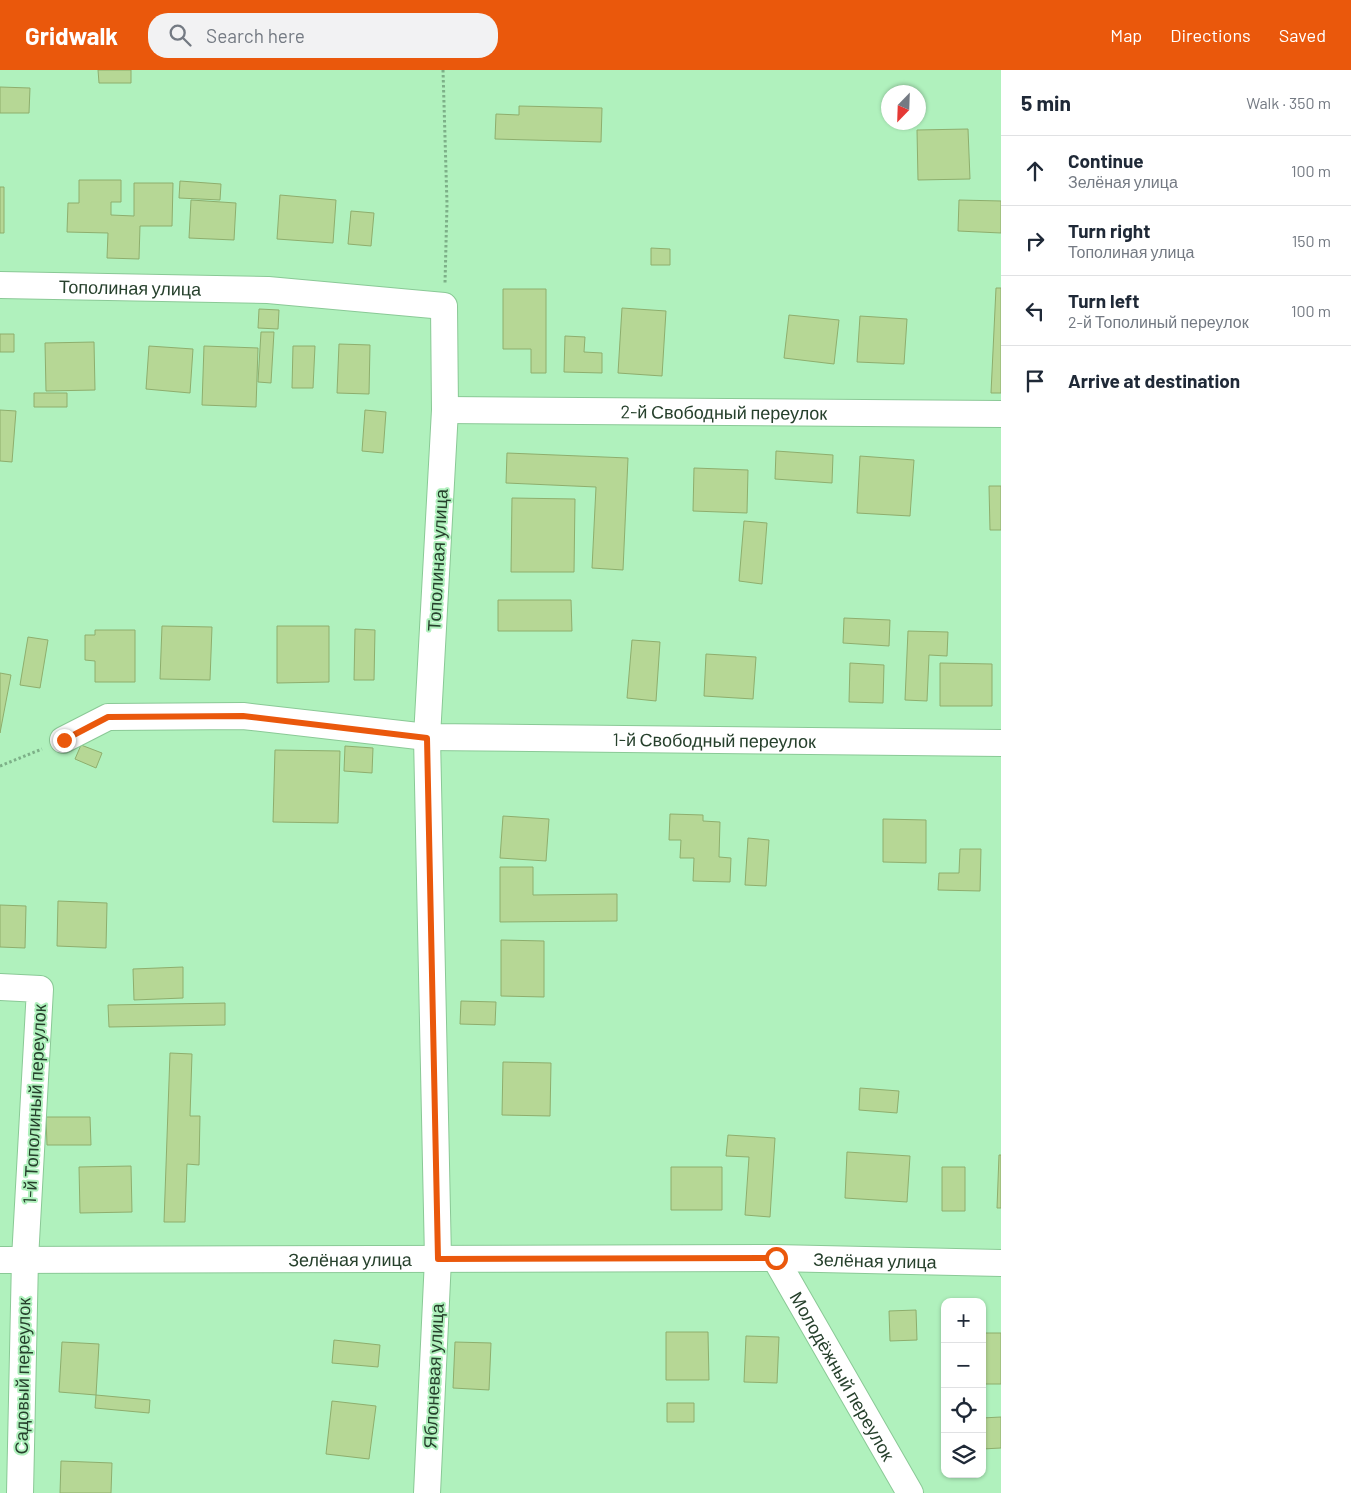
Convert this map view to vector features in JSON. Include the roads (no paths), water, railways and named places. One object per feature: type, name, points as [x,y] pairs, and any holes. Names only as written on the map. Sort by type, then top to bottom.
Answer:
[{"type":"street","name":"Тополиная улица","points":[[0,285],[268,290],[444,306],[446,410],[427,738],[438,1259]]},
{"type":"street","name":"2-й Свободный переулок","points":[[446,410],[1001,414]]},
{"type":"street","name":"1-й Свободный переулок","points":[[64,740],[108,717],[243,716],[427,738],[1001,743]]},
{"type":"street","name":"1-й Тополиный переулок","points":[[0,986],[40,989],[13,1260]]},
{"type":"street","name":"Зелёная улица","points":[[13,1260],[776,1258],[1001,1263]]},
{"type":"street","name":"Молодёжный переулок","points":[[776,1258],[910,1493]]},
{"type":"street","name":"Яблоневая улица","points":[[427,1493],[438,1259]]},
{"type":"street","name":"Садовый переулок","points":[[13,1260],[20,1493]]}]
